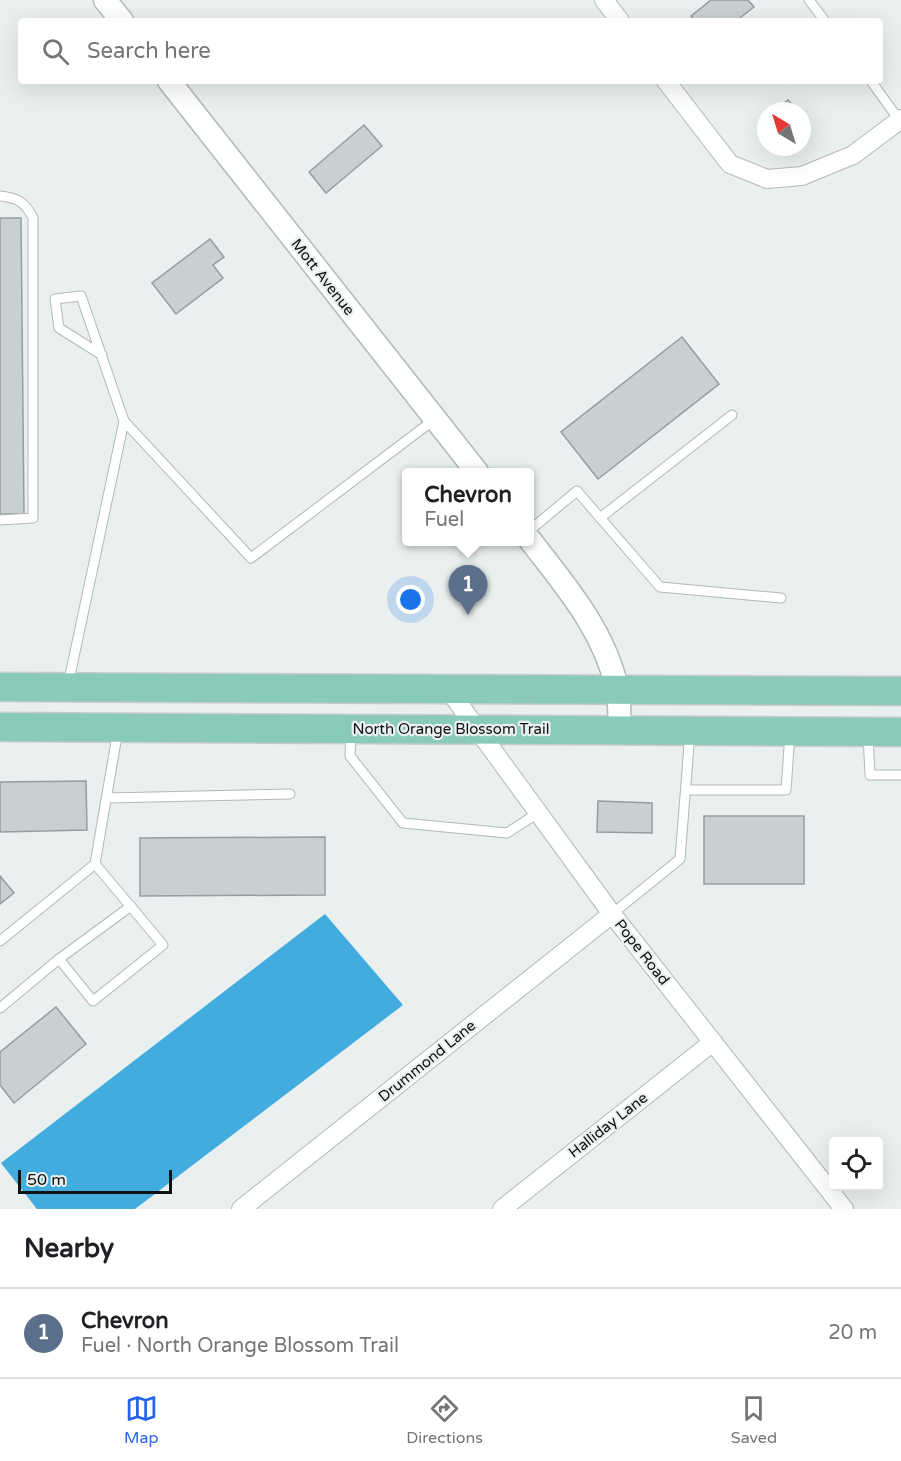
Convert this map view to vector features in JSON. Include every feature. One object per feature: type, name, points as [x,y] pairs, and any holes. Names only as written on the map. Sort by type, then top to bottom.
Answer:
[{"type":"main road","points":[[0,687],[901,691]]},
{"type":"main road","name":"North Orange Blossom Trail","points":[[0,727],[901,732]]},
{"type":"street","points":[[105,0],[120,18]]},
{"type":"street","points":[[604,0],[618,18]]},
{"type":"street","name":"Mott Avenue","points":[[171,84],[474,468]]},
{"type":"street","points":[[668,84],[730,164],[767,179],[802,176],[853,155],[900,120]]},
{"type":"street","points":[[534,545],[576,599],[609,661],[617,690],[620,730]]},
{"type":"street","name":"Pope Road","points":[[448,690],[612,914],[844,1209]]},
{"type":"street","name":"Drummond Lane","points":[[241,1209],[612,914]]},
{"type":"street","name":"Halliday Lane","points":[[502,1209],[713,1042]]},
{"type":"lane","points":[[809,0],[823,18]]},
{"type":"lane","points":[[873,84],[900,120]]},
{"type":"lane","points":[[0,196],[13,197],[27,206],[33,219],[33,518],[0,520]]},
{"type":"lane","points":[[102,355],[59,328],[55,299],[81,296],[102,355],[124,421],[250,558],[435,419]]},
{"type":"lane","points":[[600,518],[732,415]]},
{"type":"lane","points":[[68,688],[124,421]]},
{"type":"lane","points":[[534,527],[577,491],[660,587],[781,598]]},
{"type":"lane","points":[[0,941],[95,864],[118,728]]},
{"type":"lane","points":[[351,729],[350,756],[403,823],[507,833],[538,813]]},
{"type":"lane","points":[[612,914],[680,859],[690,730]]},
{"type":"lane","points":[[686,790],[786,790],[790,731]]},
{"type":"lane","points":[[868,731],[870,775],[901,775]]},
{"type":"lane","points":[[107,798],[290,794]]},
{"type":"lane","points":[[59,959],[93,1001],[163,945],[95,864]]},
{"type":"lane","points":[[0,1008],[59,959],[131,906]]},
{"type":"water","points":[[325,914],[403,1005],[135,1209],[37,1209],[1,1163]]},
{"type":"building","points":[[711,0],[748,0],[754,7],[740,18],[693,18],[691,16]]},
{"type":"building","points":[[364,125],[382,146],[326,193],[309,172]]},
{"type":"building","points":[[0,218],[21,218],[24,514],[0,514]]},
{"type":"building","points":[[210,239],[224,257],[213,265],[223,278],[176,314],[152,283]]},
{"type":"building","points":[[682,337],[719,384],[598,479],[561,432]]},
{"type":"building","points":[[86,781],[87,830],[0,832],[0,782]]},
{"type":"building","points":[[598,801],[652,803],[652,833],[597,832]]},
{"type":"building","points":[[704,816],[804,816],[804,884],[704,884]]},
{"type":"building","points":[[325,837],[325,895],[140,896],[140,838]]},
{"type":"building","points":[[0,876],[14,893],[0,904]]},
{"type":"building","points":[[56,1007],[86,1044],[14,1103],[0,1085],[0,1052]]},
{"type":"place","name":"Chevron","points":[[468,615]]}]
